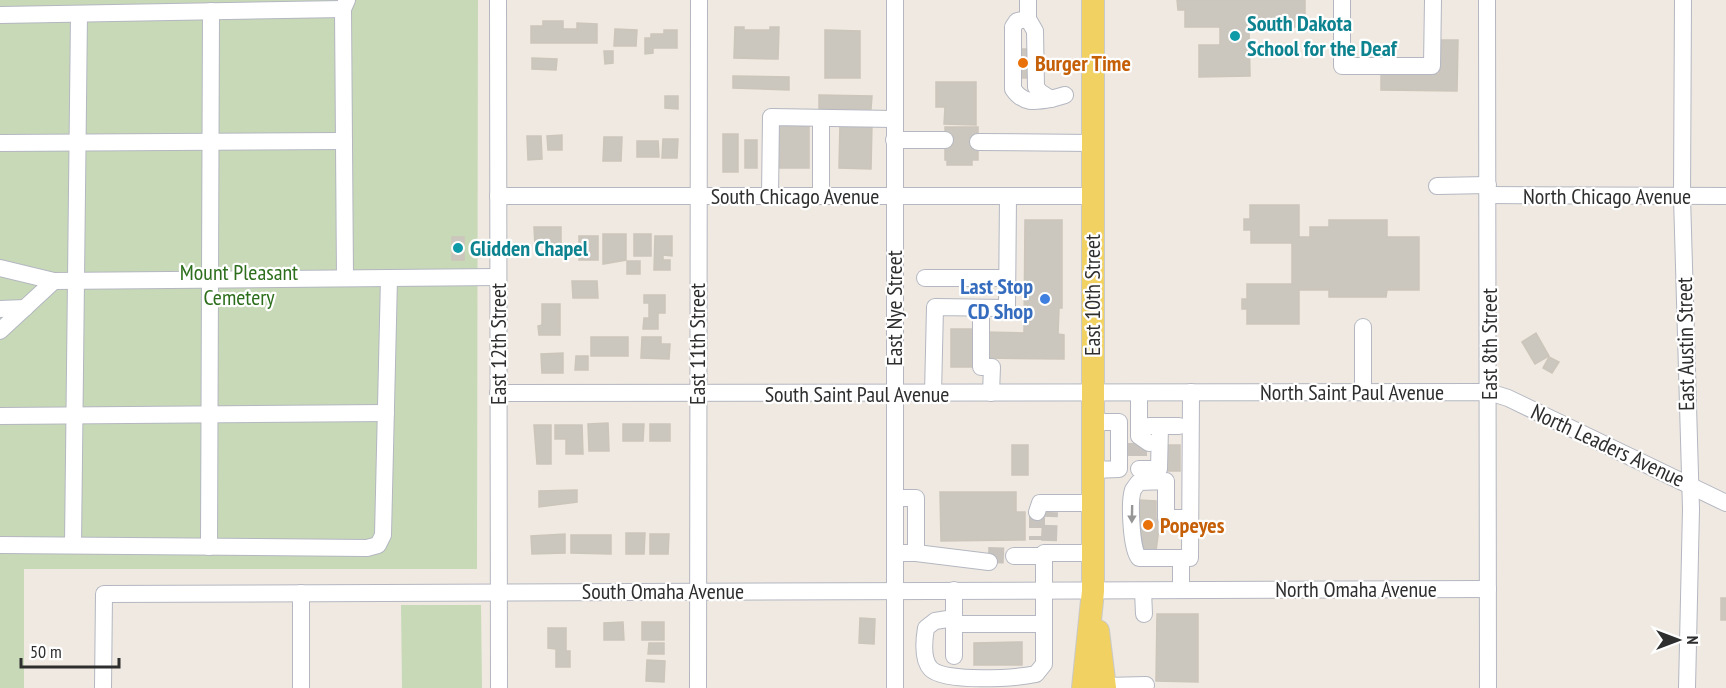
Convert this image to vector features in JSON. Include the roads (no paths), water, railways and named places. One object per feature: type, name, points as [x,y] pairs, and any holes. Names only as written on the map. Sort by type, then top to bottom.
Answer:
[{"type":"main road","name":"East 10th Street","points":[[1093,0],[1092,553],[1098,687]]},
{"type":"street","name":"East 12th Street","points":[[498,0],[499,688]]},
{"type":"street","name":"East 11th Street","points":[[698,688],[696,393],[699,0]]},
{"type":"street","name":"East Nye Street","points":[[895,0],[895,688]]},
{"type":"street","points":[[1028,0],[1028,19],[1035,31],[1036,87],[1040,92],[1058,97],[1027,101],[1018,97],[1013,89],[1013,27],[1017,21],[1028,19]]},
{"type":"street","points":[[1342,0],[1342,66],[1432,66],[1433,0]]},
{"type":"street","name":"East 8th Street","points":[[1487,0],[1488,688]]},
{"type":"street","name":"East Austin Street","points":[[1683,0],[1682,197],[1689,484],[1687,688]]},
{"type":"street","points":[[0,15],[211,11],[345,4],[345,278]]},
{"type":"street","points":[[209,547],[211,11]]},
{"type":"street","points":[[74,545],[79,14]]},
{"type":"street","points":[[770,196],[771,117],[894,119]]},
{"type":"street","points":[[821,118],[821,196]]},
{"type":"street","points":[[894,140],[945,140]]},
{"type":"street","points":[[0,143],[344,141]]},
{"type":"street","points":[[978,142],[1093,143]]},
{"type":"street","name":"North Chicago Avenue","points":[[1437,186],[1682,197],[1726,196]]},
{"type":"street","name":"South Chicago Avenue","points":[[498,195],[1092,196]]},
{"type":"street","points":[[933,394],[934,307],[1007,308],[1008,196]]},
{"type":"street","points":[[0,268],[54,281],[498,277]]},
{"type":"street","points":[[0,545],[368,548],[378,545],[383,535],[389,278]]},
{"type":"street","points":[[925,278],[1007,278]]},
{"type":"street","points":[[0,331],[54,281]]},
{"type":"street","points":[[0,309],[25,308]]},
{"type":"street","points":[[981,308],[981,367],[992,367],[991,393]]},
{"type":"street","points":[[1363,327],[1363,392]]},
{"type":"street","points":[[1190,518],[1166,518],[1166,481],[1139,482],[1133,490],[1134,553],[1139,558],[1190,558],[1191,392]]},
{"type":"street","name":"North Saint Paul Avenue","points":[[1216,392],[1489,392]]},
{"type":"street","name":"South Saint Paul Avenue","points":[[498,393],[1216,392]]},
{"type":"street","name":"North Leaders Avenue","points":[[1489,392],[1508,398],[1726,503]]},
{"type":"street","points":[[1137,451],[1139,393]]},
{"type":"street","points":[[0,416],[386,413]]},
{"type":"street","points":[[1092,422],[1119,422],[1137,451],[1160,469],[1160,426]]},
{"type":"street","points":[[1092,470],[1137,451],[1160,426],[1179,426]]},
{"type":"street","points":[[895,498],[916,498],[916,553]]},
{"type":"street","points":[[1051,508],[1092,503]]},
{"type":"street","points":[[1014,559],[1047,549],[1092,553]]},
{"type":"street","points":[[1044,624],[935,621],[926,628],[925,655],[929,668],[938,674],[957,677],[1036,674],[1044,664],[1044,624],[1044,590],[1047,549]]},
{"type":"street","points":[[895,553],[939,554],[971,562]]},
{"type":"street","points":[[954,656],[954,621],[971,562],[974,557],[989,558]]},
{"type":"street","points":[[1181,558],[1181,590]]},
{"type":"street","name":"North Omaha Avenue","points":[[1223,590],[1488,589]]},
{"type":"street","name":"South Omaha Avenue","points":[[103,688],[104,594],[698,590],[1223,590]]},
{"type":"street","points":[[1143,591],[1144,615]]},
{"type":"street","points":[[301,593],[302,688]]},
{"type":"street","points":[[1098,687],[1146,685]]},
{"type":"tunnel","points":[[1127,443],[1127,456]]},
{"type":"tunnel","points":[[1139,444],[1139,456]]},
{"type":"tunnel","points":[[1037,512],[1037,540]]},
{"type":"tunnel","points":[[1049,541],[1050,512]]},
{"type":"tunnel","points":[[988,555],[1014,556]]},
{"type":"place","name":"South Dakota School for the Deaf","points":[[1235,36]]},
{"type":"place","name":"Burger Time","points":[[1023,63]]},
{"type":"place","name":"Glidden Chapel","points":[[458,248]]},
{"type":"place","name":"Last Stop CD Shop","points":[[1045,299]]},
{"type":"place","name":"Popeyes","points":[[1148,525]]},
{"type":"park label","name":"Mount Pleasant Cemetery","points":[[239,284]]}]
